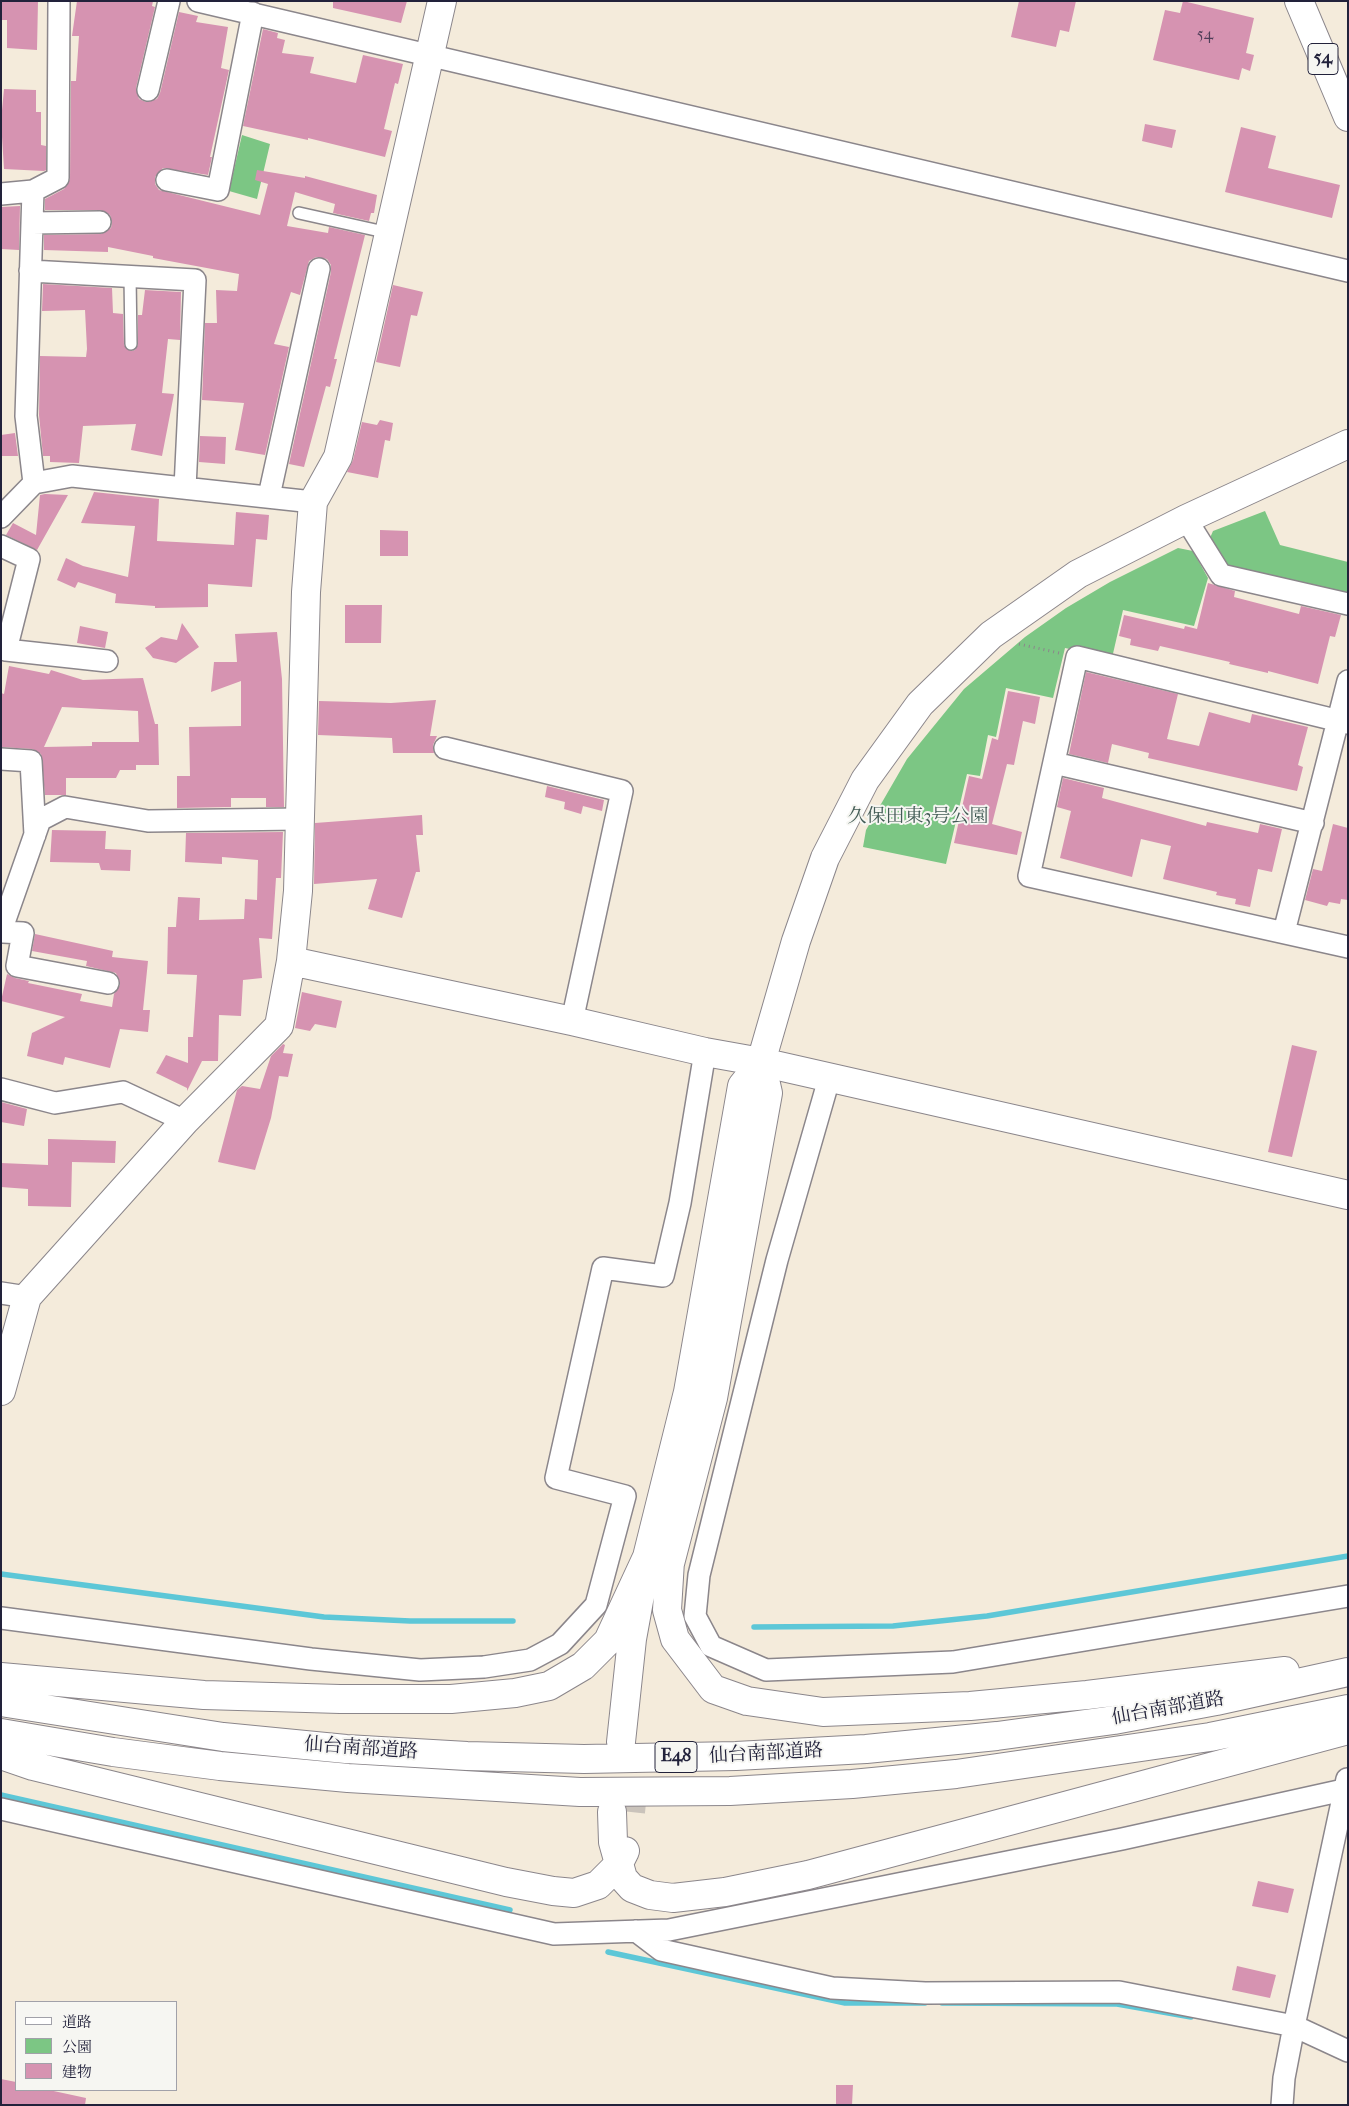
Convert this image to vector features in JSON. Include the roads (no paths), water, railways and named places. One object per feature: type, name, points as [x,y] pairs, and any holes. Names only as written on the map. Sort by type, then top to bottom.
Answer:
[{"type":"main road","points":[[1,1391],[14,1295],[278,1026],[291,960],[298,891],[306,592],[314,502],[338,457],[442,1]]},
{"type":"main road","name":"54","points":[[1299,1],[1348,117]]},
{"type":"main road","points":[[629,1743],[632,1639],[659,1559],[742,1086],[761,1062],[796,942],[825,858],[865,780],[920,704],[991,635],[1078,574],[1186,519],[1348,444]]},
{"type":"main road","points":[[291,960],[705,1052],[761,1062],[829,1079],[1348,1195]]},
{"type":"main road","points":[[659,1559],[667,1610],[675,1639],[692,1664],[713,1688],[747,1701],[779,1706],[823,1712],[970,1706],[1348,1664]]},
{"type":"main road","points":[[1,1677],[74,1685],[243,1696],[441,1699],[515,1693],[549,1686],[584,1666],[608,1641],[659,1559]]},
{"type":"main road","name":"仙台南部道路","points":[[1,1702],[223,1737],[346,1749],[468,1756],[584,1759],[736,1756],[866,1749],[997,1736],[1216,1701],[1348,1672]]},
{"type":"main road","name":"仙台南部道路","points":[[1,1733],[113,1752],[348,1778],[580,1792],[730,1791],[852,1784],[966,1773],[1200,1738],[1348,1709]]},
{"type":"main road","points":[[622,1812],[613,1842],[623,1878],[632,1888],[650,1895],[673,1898],[725,1892],[808,1875],[1348,1730]]},
{"type":"main road","points":[[1,1755],[33,1766],[506,1882],[553,1891],[574,1893],[598,1885],[618,1865]]},
{"type":"street","points":[[1,194],[33,191],[58,178],[59,1]]},
{"type":"street","points":[[148,90],[169,1]]},
{"type":"street","points":[[198,1],[1348,271]]},
{"type":"street","points":[[167,180],[218,190],[253,13]]},
{"type":"street","points":[[33,191],[26,416],[34,484]]},
{"type":"street","points":[[32,223],[100,222]]},
{"type":"street","points":[[269,496],[319,269]]},
{"type":"street","points":[[30,271],[195,280],[185,488]]},
{"type":"street","points":[[1,516],[34,484],[72,476],[314,502]]},
{"type":"street","points":[[1186,519],[1221,575],[1348,604]]},
{"type":"street","points":[[1,546],[29,559],[6,650],[107,661]]},
{"type":"street","points":[[1343,722],[1077,657],[1029,876],[1348,947]]},
{"type":"street","points":[[1284,932],[1313,823],[1343,722],[1348,682]]},
{"type":"street","points":[[446,748],[622,791],[572,1021]]},
{"type":"street","points":[[1,759],[30,761],[35,835]]},
{"type":"street","points":[[1054,763],[1313,823]]},
{"type":"street","points":[[108,984],[17,966],[23,933],[2,932],[22,867],[40,820],[65,807],[148,821],[299,819]]},
{"type":"street","points":[[1,1618],[311,1659],[420,1670],[484,1667],[530,1660],[560,1644],[596,1605],[625,1496],[556,1478],[603,1268],[663,1276],[680,1203],[705,1052]]},
{"type":"street","points":[[829,1079],[777,1260],[699,1575],[694,1616],[711,1646],[766,1670],[953,1662],[1348,1596]]},
{"type":"street","points":[[1,1089],[55,1103],[123,1092],[185,1121]]},
{"type":"street","points":[[1,1809],[554,1934],[669,1930],[1122,1840],[1347,1785],[1294,2026],[1284,2078],[1282,2105]]},
{"type":"street","points":[[636,1931],[661,1950],[832,1988],[925,1993],[1118,1992],[1294,2026],[1348,2051]]},
{"type":"lane","points":[[299,213],[389,232]]},
{"type":"lane","points":[[130,276],[131,344]]},
{"type":"waterway","points":[[754,1627],[893,1626],[987,1616],[1348,1556]]},
{"type":"waterway","points":[[1,1574],[324,1617],[410,1621],[513,1621]]},
{"type":"waterway","points":[[1,1795],[510,1910]]},
{"type":"waterway","points":[[608,1952],[845,2003],[925,2003]]},
{"type":"waterway","points":[[942,2003],[1117,2004],[1191,2017]]},
{"type":"tunnel","points":[[631,1812],[638,1744]]},
{"type":"park label","name":"久保田東3号公園","points":[[918,817]]}]
